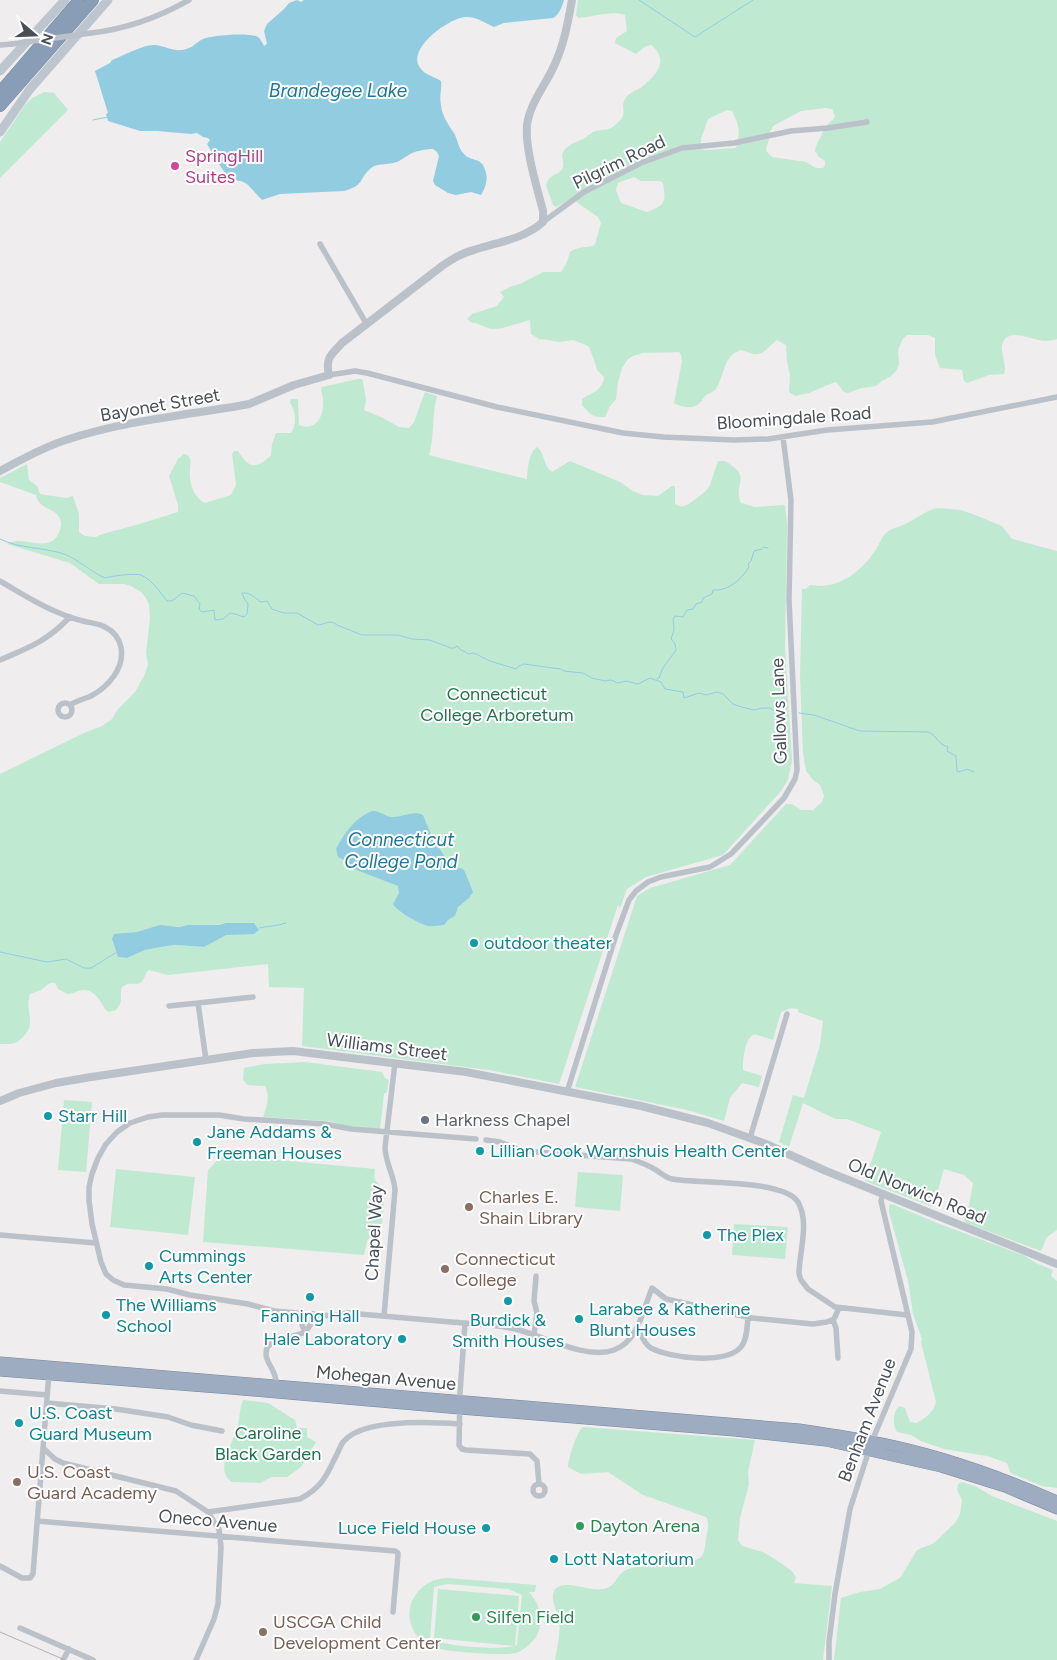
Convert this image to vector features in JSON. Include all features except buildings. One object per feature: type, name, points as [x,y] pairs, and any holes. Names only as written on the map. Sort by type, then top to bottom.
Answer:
[{"type":"highway","points":[[0,92],[79,0]]},
{"type":"highway","points":[[0,106],[94,0]]},
{"type":"highway","name":"Mohegan Avenue","points":[[0,1362],[49,1371]]},
{"type":"highway","name":"Mohegan Avenue","points":[[0,1371],[49,1371],[276,1389],[769,1431],[826,1441],[870,1445]]},
{"type":"highway","points":[[870,1445],[958,1463],[1057,1501]]},
{"type":"highway","points":[[870,1445],[1005,1488],[1057,1509]]},
{"type":"main road","points":[[0,71],[64,0]]},
{"type":"main road","points":[[0,132],[30,89],[108,0]]},
{"type":"street","points":[[0,46],[118,28],[144,21],[189,0]]},
{"type":"street","points":[[543,222],[543,212],[529,149],[527,125],[534,102],[554,66],[562,46],[572,0]]},
{"type":"street","name":"Pilgrim Road","points":[[329,375],[327,362],[342,344],[366,323],[457,256],[524,235],[534,230],[584,192],[641,163],[682,148],[734,143],[791,131],[867,122]]},
{"type":"street","points":[[320,244],[366,323]]},
{"type":"street","name":"Bloomingdale Road","points":[[329,375],[355,372],[367,373],[497,407],[638,436],[734,440],[783,437],[827,430],[932,422],[1057,397]]},
{"type":"street","name":"Bayonet Street","points":[[0,471],[42,450],[86,434],[113,427],[249,404],[294,385],[329,375]]},
{"type":"street","name":"Gallows Lane","points":[[567,1092],[616,935],[629,900],[636,891],[648,882],[661,876],[710,867],[731,854],[784,798],[795,779],[797,770],[790,600],[791,500],[783,437]]},
{"type":"street","points":[[0,581],[43,606],[70,617],[110,629],[119,640],[122,656],[118,670],[108,683],[94,694],[70,705]]},
{"type":"street","points":[[0,660],[38,643],[56,632],[70,617]]},
{"type":"street","points":[[169,1006],[253,997]]},
{"type":"street","points":[[198,1003],[206,1060]]},
{"type":"street","points":[[750,1138],[787,1014]]},
{"type":"street","name":"Williams Street","points":[[0,1100],[19,1093],[91,1077],[253,1053],[293,1051],[476,1074],[680,1115],[766,1144]]},
{"type":"street","name":"Chapel Way","points":[[384,1316],[395,1190],[385,1155],[386,1132],[395,1063]]},
{"type":"street","points":[[476,1139],[348,1129],[325,1124],[264,1121],[217,1115],[158,1116],[136,1120],[123,1127],[111,1138],[102,1150],[94,1169],[89,1193],[90,1214],[96,1244],[106,1274],[120,1284],[167,1289],[274,1311],[333,1316],[346,1313],[499,1326],[534,1334],[575,1350],[606,1352],[620,1347],[632,1337],[636,1330],[652,1288],[666,1299],[748,1318],[803,1324],[833,1320]]},
{"type":"street","points":[[486,1140],[500,1142],[523,1150],[631,1159],[674,1179],[747,1184],[793,1197],[800,1208],[803,1224],[799,1268],[800,1279],[805,1286],[835,1307],[907,1315]]},
{"type":"street","name":"Old Norwich Road","points":[[766,1144],[826,1171],[1057,1264]]},
{"type":"street","name":"Benham Avenue","points":[[829,1660],[829,1642],[835,1594],[850,1510],[870,1445],[911,1349],[912,1332],[881,1201],[883,1194]]},
{"type":"street","points":[[0,1235],[96,1244]]},
{"type":"street","points":[[534,1334],[537,1313],[534,1301],[536,1276]]},
{"type":"street","points":[[838,1358],[836,1328],[833,1320],[839,1308]]},
{"type":"street","points":[[303,1313],[302,1326],[305,1331]]},
{"type":"street","points":[[276,1389],[275,1373],[266,1357],[267,1348],[275,1341],[302,1334],[312,1325],[313,1314]]},
{"type":"street","points":[[636,1330],[647,1345],[666,1354],[714,1358],[727,1355],[742,1346],[748,1318]]},
{"type":"street","points":[[465,1323],[458,1443],[463,1449],[533,1456],[537,1463],[539,1484]]},
{"type":"street","points":[[0,1566],[22,1578],[27,1579],[32,1576],[49,1371]]},
{"type":"street","points":[[0,1392],[47,1395]]},
{"type":"street","points":[[47,1403],[116,1409],[168,1417],[190,1425],[222,1431]]},
{"type":"street","points":[[208,1512],[300,1499],[322,1484],[343,1442],[361,1430],[378,1425],[415,1422],[460,1424]]},
{"type":"street","points":[[43,1448],[55,1459],[63,1462],[176,1491],[208,1512],[218,1529],[222,1556],[217,1610],[196,1660]]},
{"type":"street","name":"Oneco Avenue","points":[[37,1521],[397,1552],[393,1612]]},
{"type":"street","points":[[20,1628],[93,1660]]},
{"type":"street","points":[[63,1660],[68,1649]]},
{"type":"green space","points":[[578,0],[1057,0],[1057,339],[1045,341],[1014,335],[1008,336],[1002,346],[1004,374],[989,375],[967,383],[964,381],[962,370],[940,368],[935,355],[935,338],[928,335],[907,335],[902,340],[898,350],[899,364],[896,371],[876,386],[848,393],[844,392],[835,382],[809,393],[795,396],[789,392],[790,375],[786,345],[777,340],[766,350],[757,354],[741,350],[735,353],[727,363],[715,390],[706,395],[695,406],[689,407],[674,403],[682,361],[679,352],[643,353],[628,359],[622,368],[616,399],[605,417],[592,415],[582,405],[582,399],[602,385],[604,377],[597,370],[589,347],[573,340],[559,342],[539,339],[531,334],[530,320],[492,329],[472,323],[467,319],[472,314],[497,306],[504,297],[500,292],[510,287],[543,272],[561,272],[572,251],[595,244],[601,223],[598,217],[575,201],[568,201],[556,207],[553,205],[546,185],[551,177],[563,168],[562,155],[565,149],[593,132],[612,128],[619,122],[622,118],[624,102],[627,96],[641,88],[653,76],[659,66],[659,56],[651,45],[646,46],[636,54],[615,43],[616,38],[627,31],[625,15],[609,13],[578,18],[576,15]],"holes":[[[832,109],[835,116],[824,127],[815,151],[825,161],[823,168],[816,168],[806,162],[772,157],[767,152],[766,149],[773,126],[801,111]],[[727,110],[732,111],[738,125],[739,133],[736,148],[701,149],[701,139],[708,119]],[[634,177],[641,181],[660,181],[663,183],[663,202],[658,207],[647,212],[621,203],[616,190],[618,183]]]},
{"type":"green space","points":[[44,92],[54,93],[68,110],[0,178],[0,142],[25,105],[32,98]]},
{"type":"green space","name":"Connecticut College Arboretum","points":[[362,379],[366,400],[364,410],[399,427],[409,428],[414,422],[425,392],[437,396],[429,455],[432,456],[527,479],[530,457],[537,447],[552,472],[570,461],[620,482],[643,495],[658,496],[672,486],[675,486],[675,504],[682,507],[706,491],[718,461],[725,461],[734,467],[740,476],[739,496],[741,503],[755,507],[785,505],[787,523],[785,647],[792,761],[788,780],[781,791],[723,855],[646,877],[627,889],[620,908],[618,905],[559,1084],[489,1070],[302,1046],[304,988],[269,987],[268,964],[168,975],[149,970],[140,983],[123,986],[119,1005],[116,1010],[109,1012],[97,996],[90,991],[82,990],[67,994],[58,989],[55,983],[50,983],[41,990],[30,994],[28,1006],[30,1022],[27,1033],[15,1043],[0,1044],[0,774],[102,726],[112,719],[118,709],[135,692],[144,676],[148,665],[146,653],[150,619],[149,604],[146,598],[141,592],[131,586],[124,584],[99,584],[70,563],[7,544],[14,541],[50,542],[56,538],[60,530],[61,520],[58,515],[37,500],[36,495],[0,482],[0,478],[27,464],[29,480],[37,486],[40,494],[66,498],[73,496],[79,514],[79,532],[85,536],[96,537],[178,512],[178,505],[169,476],[178,459],[184,454],[190,458],[191,486],[201,501],[205,503],[231,495],[236,485],[232,454],[234,451],[238,451],[249,464],[257,465],[266,460],[271,455],[276,433],[291,433],[293,430],[295,418],[294,410],[290,403],[291,399],[298,400],[299,425],[309,427],[319,420],[323,404],[322,387]],"holes":[[[226,923],[255,924],[258,931],[251,934],[226,934],[204,947],[167,946],[145,950],[127,958],[118,957],[112,939],[161,926],[195,926]]]},
{"type":"green space","points":[[938,508],[961,510],[975,515],[1002,526],[1012,539],[1057,551],[1057,1230],[1047,1237],[1041,1251],[966,1223],[964,1220],[969,1206],[973,1183],[964,1175],[944,1169],[933,1207],[865,1181],[881,1132],[847,1119],[836,1119],[803,1103],[789,1147],[779,1142],[793,1095],[804,1098],[820,1045],[823,1021],[798,1012],[798,1009],[791,1008],[781,1012],[773,1040],[754,1034],[748,1041],[744,1055],[743,1070],[762,1076],[759,1087],[742,1083],[730,1098],[724,1121],[687,1110],[575,1087],[637,896],[650,888],[730,865],[786,804],[792,804],[801,810],[813,810],[822,802],[824,796],[820,785],[806,771],[803,753],[800,676],[802,589],[806,589],[810,585],[830,585],[846,579],[866,563],[887,532],[904,525],[930,510]]},
{"type":"green space","points":[[305,1062],[382,1072],[385,1078],[389,1080],[387,1092],[384,1094],[380,1129],[346,1126],[329,1121],[263,1117],[267,1105],[267,1090],[265,1086],[247,1085],[243,1079],[244,1068],[265,1064]]},
{"type":"green space","points":[[64,1100],[92,1102],[86,1172],[58,1170]]},
{"type":"green space","points":[[223,1155],[375,1169],[374,1178],[380,1186],[384,1197],[382,1223],[367,1241],[364,1255],[203,1242],[208,1170]]},
{"type":"green space","points":[[116,1169],[195,1177],[188,1235],[110,1227]]},
{"type":"green space","points":[[578,1172],[623,1175],[620,1211],[575,1207]]},
{"type":"green space","points":[[892,1204],[1023,1255],[1053,1270],[1051,1276],[1057,1281],[1057,1488],[1042,1486],[1013,1474],[1010,1472],[1007,1463],[987,1456],[944,1449],[921,1441],[911,1435],[897,1432],[894,1418],[895,1411],[899,1406],[905,1408],[910,1422],[917,1423],[931,1412],[936,1402],[921,1342],[922,1339],[913,1314],[908,1281],[889,1212],[889,1205]]},
{"type":"green space","points":[[734,1224],[788,1227],[785,1259],[732,1255]]},
{"type":"green space","name":"Caroline Black Garden","points":[[243,1400],[268,1403],[295,1420],[297,1428],[307,1428],[307,1437],[316,1442],[301,1467],[287,1477],[272,1477],[260,1483],[232,1482],[227,1477],[224,1465],[237,1427]]},
{"type":"green space","points":[[583,1427],[755,1440],[748,1472],[749,1484],[740,1518],[738,1540],[742,1546],[763,1552],[793,1572],[796,1578],[794,1583],[832,1586],[823,1660],[555,1660],[560,1630],[553,1600],[555,1589],[566,1585],[594,1589],[607,1588],[626,1570],[643,1566],[696,1560],[701,1557],[705,1549],[708,1528],[706,1517],[643,1495],[608,1472],[581,1474],[568,1467],[573,1446]]},
{"type":"green space","points":[[961,1482],[975,1486],[992,1496],[1057,1521],[1057,1660],[834,1660],[841,1598],[860,1592],[880,1589],[900,1578],[917,1550],[934,1543],[955,1523],[960,1514],[962,1500],[957,1490],[958,1484]]},
{"type":"green space","points":[[448,1578],[536,1585],[535,1592],[529,1592],[536,1602],[541,1619],[536,1637],[522,1650],[510,1654],[452,1651],[428,1645],[415,1632],[410,1622],[410,1611],[412,1601],[418,1592],[436,1580]],"holes":[[[448,1584],[508,1589],[522,1595],[517,1645],[499,1648],[473,1647],[447,1644],[430,1639],[434,1587]]]},
{"type":"green space","name":"Silfen Field","points":[[438,1589],[519,1596],[515,1646],[434,1638]]},
{"type":"water","name":"Brandegee Lake","points":[[297,0],[301,2],[304,0],[564,0],[559,13],[553,18],[504,23],[494,27],[473,18],[465,17],[458,19],[431,36],[418,53],[417,61],[422,71],[441,81],[440,99],[443,113],[460,149],[467,157],[479,161],[484,167],[487,176],[481,195],[471,192],[456,195],[448,193],[435,185],[433,181],[439,156],[433,149],[410,154],[395,163],[375,166],[351,189],[344,191],[280,194],[262,200],[247,184],[231,180],[207,144],[210,140],[208,138],[197,133],[140,131],[108,121],[106,114],[108,113],[95,71],[112,60],[145,46],[155,45],[182,50],[191,47],[205,38],[239,34],[254,35],[259,38],[264,46],[267,44],[264,31],[267,24],[289,3]]},
{"type":"water","name":"Connecticut College Pond","points":[[373,811],[391,817],[415,813],[423,815],[432,837],[445,857],[453,866],[463,869],[465,872],[473,892],[458,907],[455,916],[444,925],[428,926],[403,914],[393,904],[399,893],[398,886],[354,869],[348,862],[338,857],[336,849],[347,832],[356,821]]},
{"type":"water","points":[[254,923],[259,930],[254,934],[226,935],[204,947],[167,946],[145,950],[127,958],[118,957],[112,939],[114,934],[137,932],[160,925],[179,927]]},
{"type":"waterway","points":[[639,0],[695,37],[753,0]]},
{"type":"waterway","points":[[93,120],[108,117]]},
{"type":"waterway","points":[[0,539],[15,545],[64,554],[105,578],[134,574],[141,575],[152,583],[167,601],[172,601],[182,593],[194,596],[200,604],[199,609],[202,612],[214,610],[215,620],[223,619],[230,613],[244,617],[247,614],[248,604],[242,593],[248,593],[261,602],[267,601],[272,609],[284,613],[297,613],[318,625],[332,622],[362,635],[398,635],[412,639],[430,640],[451,648],[457,646],[469,654],[474,653],[490,661],[516,669],[524,664],[561,669],[618,683],[626,681],[638,684],[650,678],[661,682],[665,689],[683,692],[684,698],[699,693],[706,695],[717,692],[723,694],[733,704],[738,706],[754,710],[770,708],[776,712],[785,713]]},
{"type":"waterway","points":[[657,679],[676,650],[675,644],[671,639],[675,616],[683,617],[687,610],[693,609],[696,604],[702,602],[703,598],[712,594],[713,590],[724,589],[734,584],[749,567],[748,564],[754,551],[764,547],[768,548]]},
{"type":"waterway","points":[[799,713],[814,715],[860,731],[928,732],[934,735],[941,744],[948,747],[947,751],[956,756],[957,771],[967,769],[974,772]]},
{"type":"waterway","points":[[259,928],[286,923]]},
{"type":"waterway","points":[[0,952],[47,962],[66,959],[84,968],[91,968],[117,952]]},
{"type":"railway","points":[[0,1632],[65,1660]]},
{"type":"place","name":"SpringHill Suites","points":[[175,166]]},
{"type":"place","name":"outdoor theater","points":[[474,943]]},
{"type":"place","name":"Starr Hill","points":[[48,1116]]},
{"type":"place","name":"Harkness Chapel","points":[[425,1120]]},
{"type":"place","name":"Jane Addams & Freeman Houses","points":[[197,1142]]},
{"type":"place","name":"Lillian Cook Warnshuis Health Center","points":[[480,1151]]},
{"type":"place","name":"Charles E. Shain Library","points":[[469,1207]]},
{"type":"place","name":"The Plex","points":[[707,1235]]},
{"type":"place","name":"Cummings Arts Center","points":[[149,1266]]},
{"type":"place","name":"Connecticut College","points":[[445,1269]]},
{"type":"place","name":"Fanning Hall","points":[[310,1297]]},
{"type":"place","name":"Burdick & Smith Houses","points":[[508,1301]]},
{"type":"place","name":"The Williams School","points":[[106,1315]]},
{"type":"place","name":"Larabee & Katherine Blunt Houses","points":[[579,1319]]},
{"type":"place","name":"Hale Laboratory","points":[[402,1339]]},
{"type":"place","name":"U.S. Coast Guard Museum","points":[[19,1423]]},
{"type":"place","name":"U.S. Coast Guard Academy","points":[[17,1482]]},
{"type":"place","name":"Dayton Arena","points":[[580,1526]]},
{"type":"place","name":"Luce Field House","points":[[486,1528]]},
{"type":"place","name":"Lott Natatorium","points":[[554,1559]]},
{"type":"place","name":"Silfen Field","points":[[476,1617]]},
{"type":"place","name":"USCGA Child Development Center","points":[[263,1632]]}]
